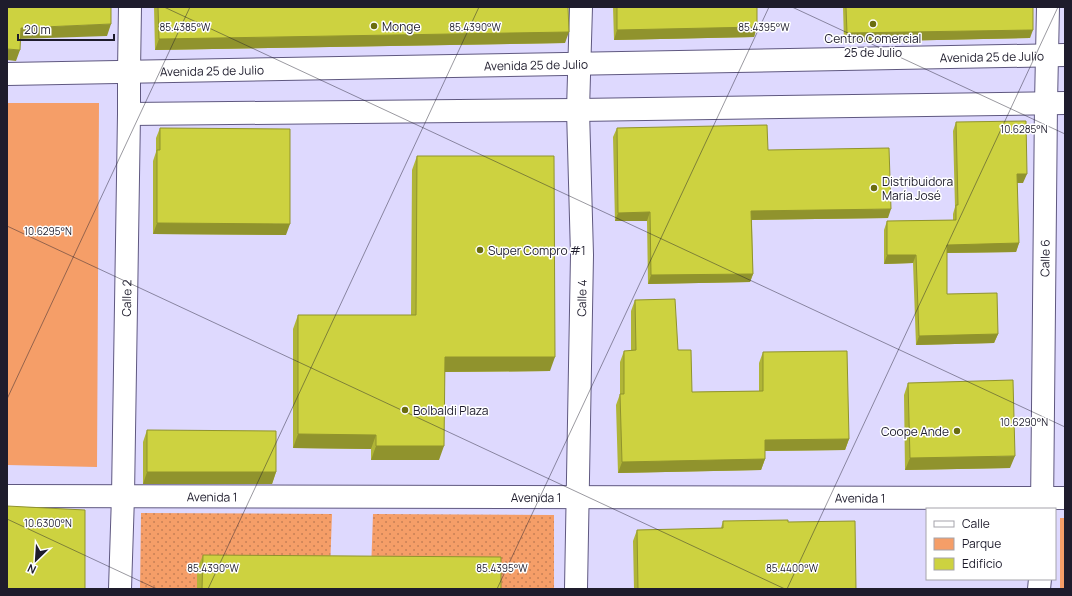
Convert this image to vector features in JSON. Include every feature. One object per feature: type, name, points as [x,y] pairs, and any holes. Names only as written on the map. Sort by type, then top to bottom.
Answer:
[{"type":"street","name":"Calle 2","points":[[120,589],[123,496],[130,7]]},
{"type":"street","name":"Calle 4","points":[[576,589],[582,256],[578,110],[581,7]]},
{"type":"street","name":"Calle 6","points":[[1042,503],[1056,56],[1048,7]]},
{"type":"street","name":"Avenida 25 de Julio","points":[[7,74],[1056,56]]},
{"type":"street","points":[[129,114],[578,110],[1055,103]]},
{"type":"street","name":"Avenida 1","points":[[7,496],[577,497],[1042,503],[1065,498]]},
{"type":"green space","points":[[7,103],[99,103],[97,467],[7,465]]},
{"type":"green space","points":[[141,513],[332,514],[330,570],[198,569],[197,589],[140,589]]},
{"type":"green space","points":[[373,514],[554,515],[554,589],[496,589],[371,571]]},
{"type":"green space","points":[[1060,518],[1065,518],[1065,589],[1060,589]]},
{"type":"building","points":[[7,7],[111,7],[111,24],[21,28],[20,50],[7,49]]},
{"type":"building","points":[[158,7],[568,7],[569,32],[159,39]]},
{"type":"building","points":[[617,7],[757,7],[757,27],[617,30]]},
{"type":"building","points":[[846,7],[1033,7],[1033,30],[847,33]]},
{"type":"building","points":[[1026,121],[1027,174],[1017,174],[1019,243],[947,245],[947,294],[997,293],[998,334],[919,336],[916,255],[887,255],[887,221],[956,220],[956,205],[958,205],[956,122]]},
{"type":"building","points":[[767,125],[768,150],[889,148],[891,209],[751,211],[753,274],[651,275],[650,212],[618,213],[617,128]]},
{"type":"building","points":[[160,128],[290,129],[290,224],[157,223],[157,150],[160,150]]},
{"type":"building","points":[[417,156],[554,156],[555,357],[445,357],[444,446],[376,446],[376,435],[298,434],[298,315],[416,315]]},
{"type":"building","points":[[675,299],[678,350],[691,350],[692,392],[763,391],[763,352],[847,351],[849,439],[765,440],[765,459],[622,462],[620,394],[624,394],[624,351],[636,350],[635,300]]},
{"type":"building","name":"Coope Ande","points":[[1013,380],[1015,456],[910,458],[908,383]]},
{"type":"building","points":[[147,430],[276,431],[276,472],[147,472]]},
{"type":"building","points":[[7,506],[85,510],[85,589],[7,589]]},
{"type":"building","points":[[788,520],[788,522],[855,521],[856,589],[638,589],[637,530],[723,528],[723,521]]},
{"type":"building","points":[[203,555],[501,557],[501,589],[202,589]]},
{"type":"place","name":"Centro Comercial 25 de Julio","points":[[873,24]]},
{"type":"place","name":"Monge","points":[[374,26]]},
{"type":"place","name":"Distribuidora María José","points":[[874,188]]},
{"type":"place","name":"Super Compro #1","points":[[480,250]]},
{"type":"place","name":"Bolbaldi Plaza","points":[[405,410]]},
{"type":"place","name":"Coope Ande","points":[[957,431]]}]
